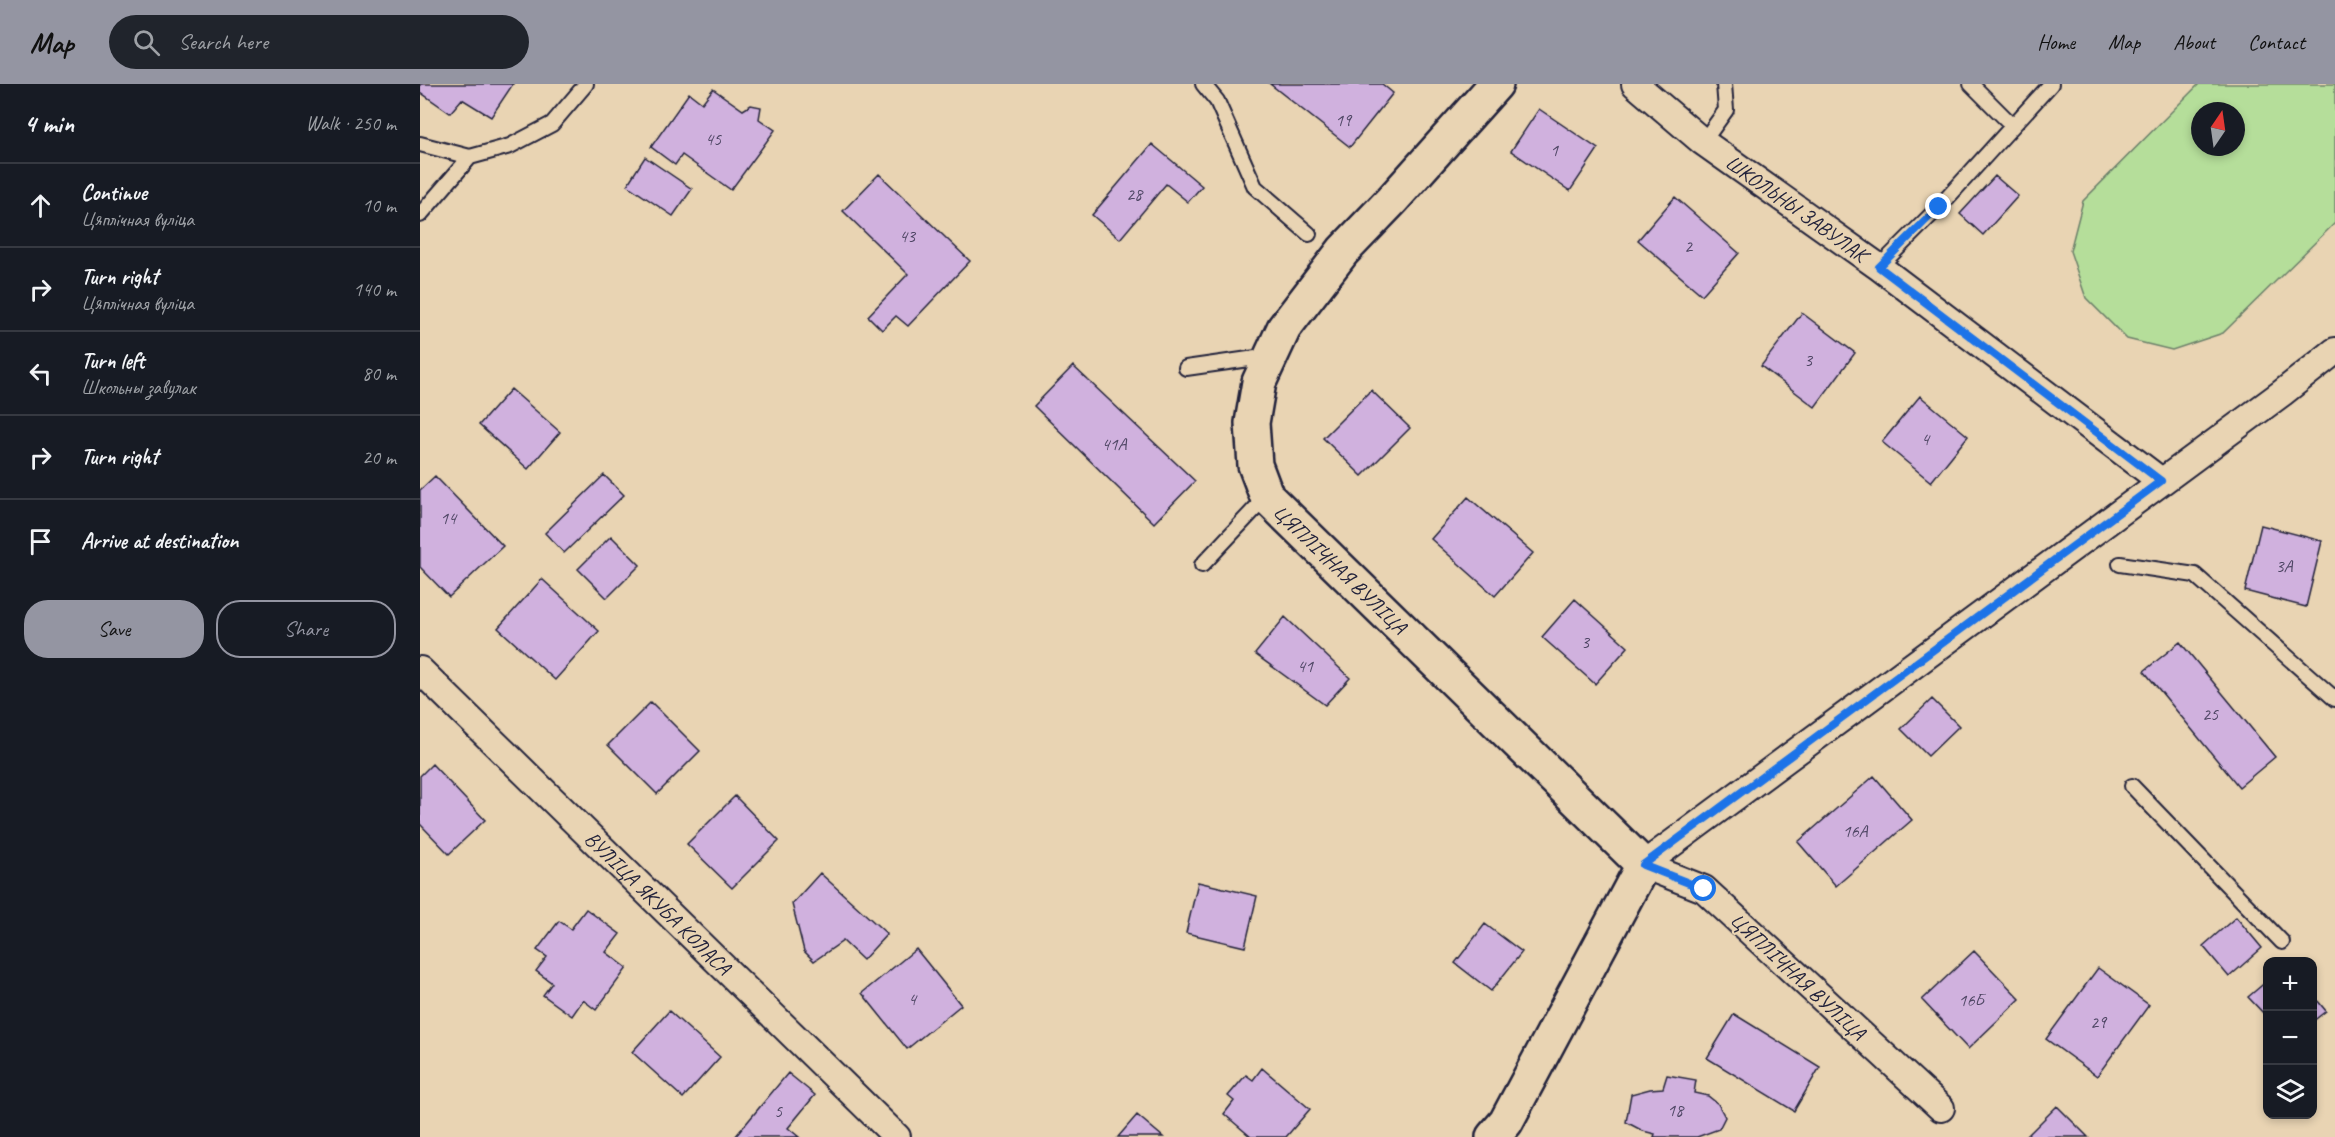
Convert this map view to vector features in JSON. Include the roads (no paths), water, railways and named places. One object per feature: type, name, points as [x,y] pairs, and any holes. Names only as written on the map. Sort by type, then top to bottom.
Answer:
[{"type":"street","name":"ЦЯПЛІЧНАЯ ВУЛІЦА","points":[[1496,84],[1393,199],[1343,250],[1284,328],[1258,382],[1252,423],[1255,465],[1267,497],[1643,865],[1704,889],[1941,1108]]},
{"type":"street","name":"ШКОЛЬНЫ ЗАВУЛАК","points":[[1635,84],[1703,142],[1879,267],[2161,481]]},
{"type":"street","points":[[1493,1137],[1506,1122],[1643,865],[2282,393],[2335,351]]},
{"type":"street","name":"ВУЛІЦА ЯКУБА КОЛАСА","points":[[420,670],[897,1137]]},
{"type":"lane","points":[[420,144],[470,157],[510,146],[552,124],[586,84]]},
{"type":"lane","points":[[1203,84],[1217,100],[1255,187],[1309,234]]},
{"type":"lane","points":[[1703,142],[1726,110],[1724,84]]},
{"type":"lane","points":[[1971,84],[2012,125]]},
{"type":"lane","points":[[1879,267],[1939,207],[2051,84]]},
{"type":"lane","points":[[420,215],[470,157]]},
{"type":"lane","points":[[1186,368],[1271,355]]},
{"type":"lane","points":[[1202,565],[1267,497]]},
{"type":"lane","points":[[2120,564],[2195,575],[2335,699]]},
{"type":"lane","points":[[2132,786],[2282,942]]}]
